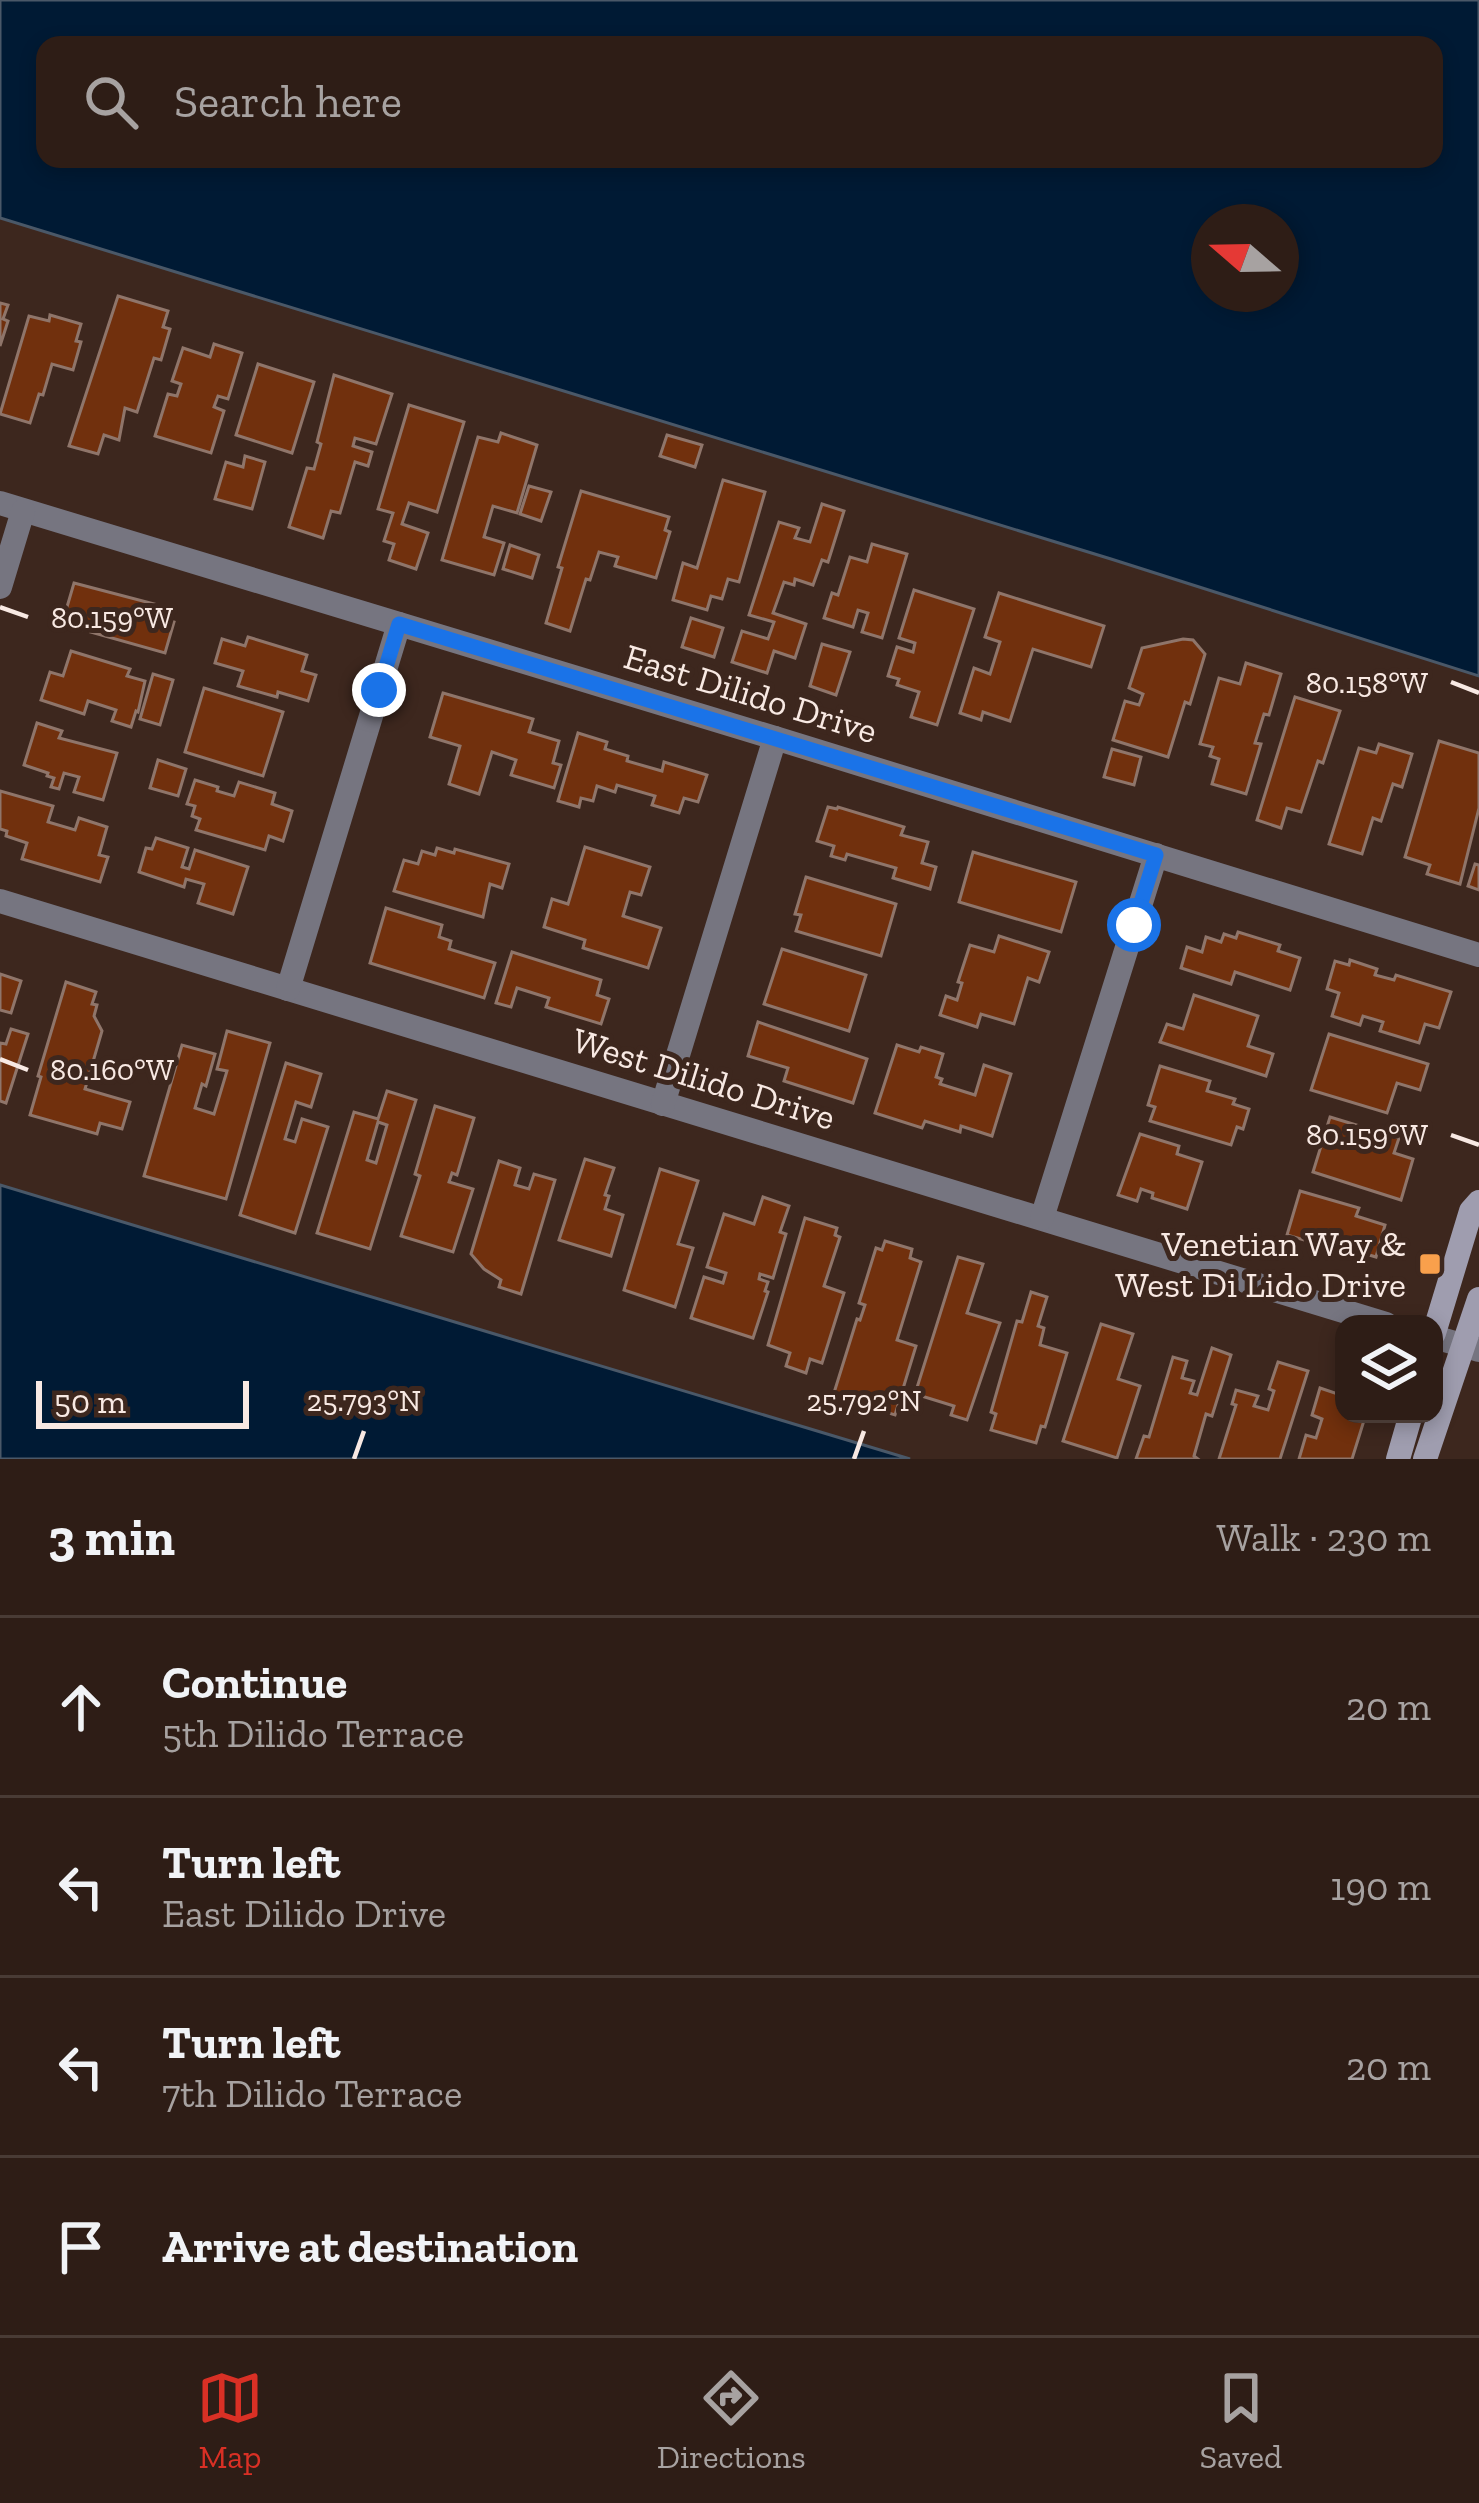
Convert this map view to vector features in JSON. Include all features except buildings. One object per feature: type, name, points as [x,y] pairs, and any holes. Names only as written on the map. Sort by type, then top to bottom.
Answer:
[{"type":"main road","points":[[1440,1315],[1471,1211],[1479,1202]]},
{"type":"main road","points":[[1425,1459],[1471,1348],[1479,1299]]},
{"type":"main road","points":[[1398,1459],[1408,1423]]},
{"type":"street","points":[[0,587],[12,507]]},
{"type":"street","name":"East Dilido Drive","points":[[12,507],[1479,956]]},
{"type":"street","points":[[289,989],[399,624]]},
{"type":"street","points":[[663,1103],[776,738]]},
{"type":"street","points":[[1042,1218],[1156,855]]},
{"type":"street","name":"West Dilido Drive","points":[[0,901],[1357,1315]]},
{"type":"water","points":[[0,0],[1479,0],[1479,676],[0,218]]},
{"type":"water","points":[[0,1185],[910,1459],[0,1459]]},
{"type":"place","name":"Venetian Way & West Di Lido Drive","points":[[1430,1264]]},
{"type":"route","points":[[379,690],[399,624],[1156,855],[1134,925]]}]
